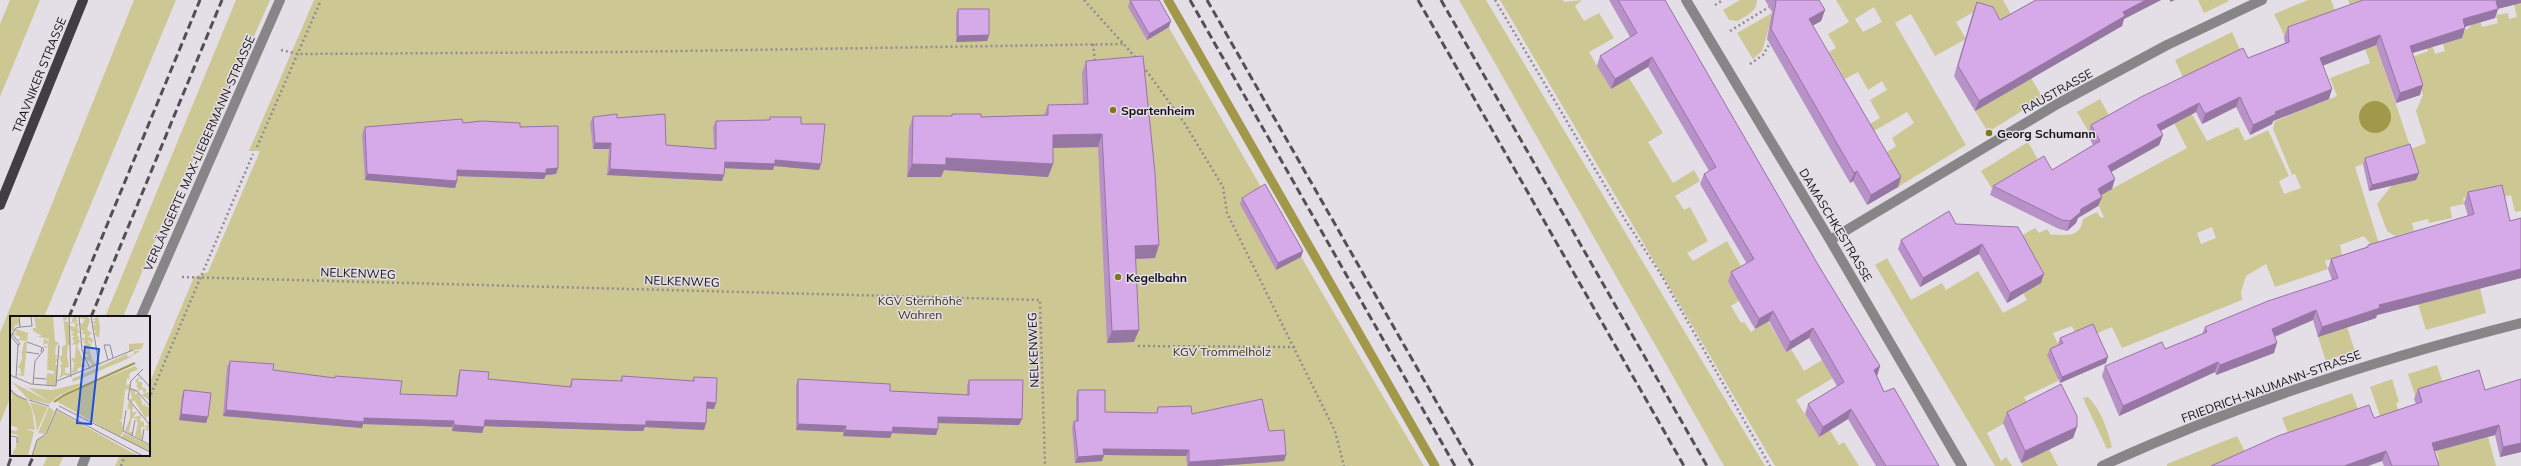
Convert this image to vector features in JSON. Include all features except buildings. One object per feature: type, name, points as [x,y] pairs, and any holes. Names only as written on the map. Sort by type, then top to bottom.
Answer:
[{"type":"main road","name":"TRAVNIKER STRASSE","points":[[0,205],[83,0]]},
{"type":"street","name":"VERLÄNGERTE MAX-LIEBERMANN-STRASSE","points":[[141,316],[280,0]]},
{"type":"street","name":"DAMASCHKESTRASSE","points":[[1686,0],[1830,240],[1962,466]]},
{"type":"street","name":"RAUSTRASSE","points":[[1830,240],[2059,103],[2167,45],[2262,0]]},
{"type":"street","name":"FRIEDRICH-NAUMANN-STRASSE","points":[[2102,466],[2205,422],[2294,389],[2381,361],[2521,323]]},
{"type":"street","points":[[82,466],[86,456]]},
{"type":"path","points":[[257,147],[321,0]]},
{"type":"path","points":[[1084,0],[1160,86],[1223,187],[1228,213],[1335,431],[1344,466]]},
{"type":"path","points":[[1494,0],[1624,218],[1660,273],[1770,466]]},
{"type":"path","points":[[1715,5],[1723,0]]},
{"type":"path","points":[[1730,31],[1769,7]]},
{"type":"path","points":[[262,43],[291,54],[617,52],[1124,44]]},
{"type":"path","points":[[1093,44],[1095,65]]},
{"type":"path","points":[[1750,64],[1763,55],[1770,44]]},
{"type":"path","points":[[150,397],[254,154]]},
{"type":"path","name":"NELKENWEG","points":[[158,276],[1040,300],[1045,466]]},
{"type":"path","points":[[1138,346],[1295,347]]},
{"type":"path","points":[[121,466],[126,456]]},
{"type":"green space","points":[[10,0],[40,0],[0,97],[0,24]]},
{"type":"green space","points":[[134,0],[176,0],[44,316],[10,316],[10,398],[0,423],[0,333]]},
{"type":"green space","points":[[236,0],[270,0],[221,110],[178,187],[123,316],[105,316]]},
{"type":"green space","points":[[314,0],[1153,0],[1424,466],[115,466],[120,456],[150,456],[150,382],[194,277],[208,272],[260,151],[249,151]]},
{"type":"green space","points":[[1459,0],[1486,0],[1765,466],[1724,466]]},
{"type":"green space","points":[[1500,0],[1563,0],[1564,2],[1582,0],[1575,6],[1584,21],[1599,13],[1614,38],[1589,52],[1611,89],[1629,78],[1663,133],[1648,142],[1673,183],[1694,170],[1700,181],[1675,196],[1684,210],[1690,207],[1708,241],[1687,253],[1693,261],[1727,241],[1743,270],[1728,282],[1734,293],[1750,284],[1754,291],[1731,306],[1741,323],[1744,322],[1751,332],[1768,321],[1786,352],[1791,349],[1804,371],[1822,360],[1833,378],[1796,400],[1819,437],[1830,430],[1839,445],[1844,442],[1859,466],[1775,466]]},
{"type":"green space","points":[[1740,0],[1757,0],[1757,4],[1751,13],[1738,21],[1729,20],[1723,10]]},
{"type":"green space","points":[[1836,0],[2003,0],[2017,25],[1977,10],[1956,22],[1966,39],[1935,56],[1911,14],[1895,23],[1966,145],[1898,187],[1880,157],[1896,146],[1892,138],[1914,123],[1907,112],[1867,135],[1863,128],[1880,118],[1870,100],[1887,90],[1882,81],[1868,90],[1858,72],[1845,79],[1829,52],[1836,48],[1828,34],[1849,22]],"holes":[[[1874,7],[1882,22],[1863,32],[1855,19]]]},
{"type":"green space","points":[[2198,0],[2228,0],[2229,1],[2204,13]]},
{"type":"green space","points":[[2308,0],[2331,0],[2337,16],[2285,37],[2274,14]]},
{"type":"green space","points":[[2348,0],[2361,0],[2411,149],[2426,143],[2416,111],[2423,95],[2410,58],[2428,51],[2422,30],[2427,29],[2435,54],[2445,51],[2443,44],[2462,38],[2461,33],[2470,27],[2478,15],[2482,27],[2498,23],[2496,15],[2508,13],[2509,19],[2517,17],[2514,4],[2521,2],[2521,211],[2515,212],[2511,195],[2499,198],[2481,194],[2463,198],[2464,204],[2450,207],[2452,218],[2429,223],[2428,219],[2412,223],[2414,231],[2395,236],[2387,231],[2377,204],[2392,185],[2363,164],[2355,167],[2379,244],[2372,246],[2364,236],[2340,245],[2342,256],[2325,261],[2328,269],[2275,287],[2266,264],[2246,276],[2241,292],[2242,300],[2122,348],[2112,327],[2093,335],[2077,337],[2072,326],[2053,333],[2060,349],[2058,381],[2024,397],[2030,409],[1987,433],[2001,461],[2006,457],[2012,466],[1995,466],[1875,265],[1887,258],[1911,300],[1942,283],[1946,290],[1978,271],[2003,313],[2027,300],[2023,293],[2016,239],[2035,228],[2039,233],[2047,229],[2051,235],[2067,235],[2076,233],[2079,230],[2083,219],[2097,212],[2101,218],[2104,217],[2095,198],[2187,148],[2160,96],[2177,88],[2207,141],[2238,127],[2245,141],[2268,130],[2289,176],[2279,181],[2284,194],[2301,188],[2295,174],[2292,175],[2273,129],[2275,121],[2337,96],[2330,78],[2370,63]],"holes":[[[2212,227],[2216,238],[2201,244],[2197,233]]]},
{"type":"green space","points":[[1772,13],[1778,22],[1769,27],[1762,51],[1753,59],[1737,33]]},
{"type":"green space","points":[[2232,32],[2241,52],[2186,84],[2175,60]]},
{"type":"green space","points":[[2031,78],[2043,98],[1988,132],[1975,111]]},
{"type":"green space","points":[[2100,99],[2112,121],[2090,134],[2077,112]]},
{"type":"green space","points":[[2028,142],[2037,158],[2035,169],[1994,192],[1981,171]]},
{"type":"green space","points":[[2480,288],[2486,313],[2426,330],[2418,304]]},
{"type":"green space","points":[[2347,327],[2355,351],[2326,361],[2318,337]]},
{"type":"green space","points":[[2437,365],[2445,389],[2416,398],[2408,374]]},
{"type":"green space","points":[[2392,379],[2399,402],[2396,403],[2416,466],[2390,445],[2370,387]]},
{"type":"green space","points":[[2352,393],[2361,417],[2291,441],[2282,418]]},
{"type":"green space","points":[[2088,397],[2093,402],[2100,414],[2112,447],[2107,449],[2083,398]]},
{"type":"green space","points":[[2237,436],[2248,458],[2230,466],[2167,466],[2167,464]]},
{"type":"green space","points":[[2488,437],[2496,466],[2432,466],[2431,462],[2439,460],[2434,443],[2460,439],[2462,444]]},
{"type":"green space","points":[[2049,449],[2058,466],[2023,466],[2021,463]]},
{"type":"green space","points":[[48,456],[64,456],[59,466],[43,466]]},
{"type":"shaded area","points":[[2372,101],[2378,101],[2387,105],[2391,117],[2387,129],[2378,133],[2372,133],[2363,129],[2359,120],[2359,114],[2363,105]]},
{"type":"waterway","points":[[1168,0],[1435,466]]},
{"type":"railway","points":[[69,316],[200,0]]},
{"type":"railway","points":[[91,316],[222,0]]},
{"type":"railway","points":[[1190,0],[1455,466]]},
{"type":"railway","points":[[1207,0],[1473,466]]},
{"type":"railway","points":[[1418,0],[1684,466]]},
{"type":"railway","points":[[1441,0],[1707,466]]},
{"type":"railway","points":[[8,466],[12,456]]},
{"type":"railway","points":[[29,466],[34,456]]},
{"type":"place","name":"Spartenheim","points":[[1113,110]]},
{"type":"place","name":"Georg Schumann","points":[[1989,133]]},
{"type":"place","name":"Kegelbahn","points":[[1118,277]]},
{"type":"park label","name":"KGV Sternhöhe Wahren","points":[[920,307]]},
{"type":"park label","name":"KGV Trommelholz","points":[[1222,351]]}]
